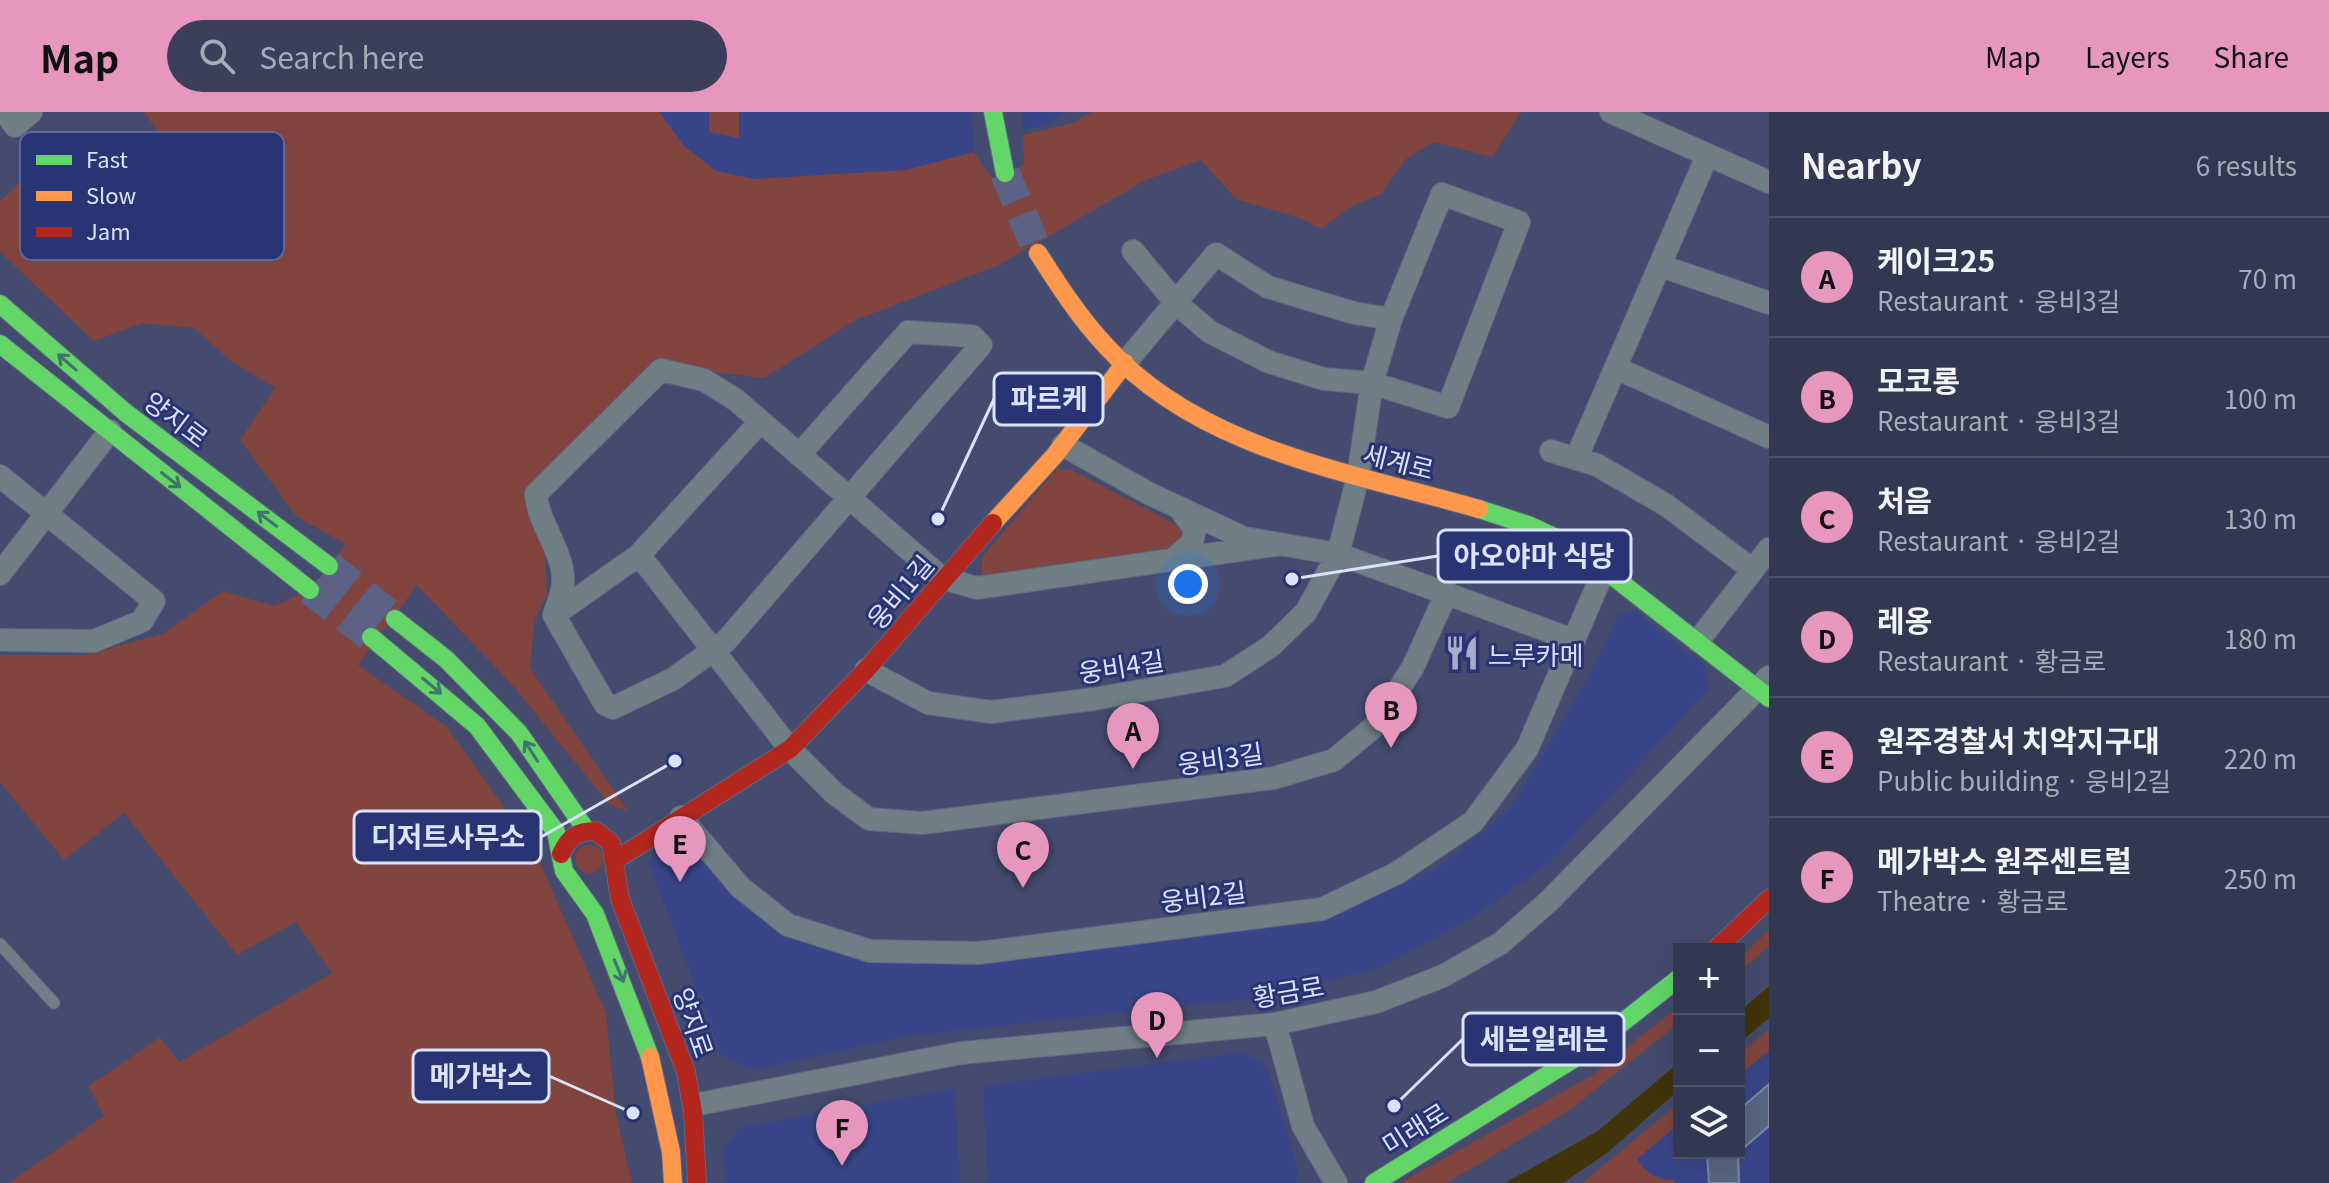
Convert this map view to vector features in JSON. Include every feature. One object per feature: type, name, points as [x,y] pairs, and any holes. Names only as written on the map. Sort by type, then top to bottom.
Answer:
[{"type":"street","points":[[5,112],[15,126],[31,112]]},
{"type":"street","points":[[993,112],[1005,173]]},
{"type":"street","points":[[1611,112],[1769,182]]},
{"type":"street","points":[[1576,459],[1707,156]]},
{"type":"street","name":"웅비4길","points":[[866,670],[928,703],[991,712],[1094,699],[1225,676],[1271,646],[1306,612],[1338,554],[1358,477],[1372,383],[1391,319],[1442,194],[1519,222],[1448,407],[1372,383]]},
{"type":"street","points":[[1133,251],[1177,304],[1210,332],[1269,362],[1324,379],[1372,383]]},
{"type":"street","name":"세계로","points":[[1038,253],[1064,297],[1125,363],[1159,392],[1216,428],[1276,453],[1450,500],[1569,543],[1765,688]]},
{"type":"street","points":[[1125,363],[1216,254],[1268,287],[1354,313],[1391,319]]},
{"type":"street","points":[[1661,266],[1769,303]]},
{"type":"street","name":"양지로","points":[[0,304],[126,413],[329,566]]},
{"type":"street","points":[[799,455],[908,332],[972,336],[981,345],[851,498],[715,651],[673,679],[613,708],[605,704],[554,615],[563,583],[555,547],[537,510],[536,494],[661,370],[704,380],[736,400],[760,422],[799,455],[851,498],[942,578],[977,588],[1275,545]]},
{"type":"street","name":"양지로","points":[[0,344],[310,590]]},
{"type":"street","name":"웅비1길","points":[[615,863],[681,817],[713,801],[790,749],[866,670],[942,578],[1063,445],[1125,363]]},
{"type":"street","points":[[1616,368],[1769,437]]},
{"type":"street","points":[[0,574],[126,413]]},
{"type":"street","points":[[554,615],[639,555],[760,422]]},
{"type":"street","points":[[1063,445],[1178,507],[1244,538],[1338,554],[1573,640]]},
{"type":"street","points":[[1551,451],[1597,465],[1666,505],[1753,570]]},
{"type":"street","points":[[0,476],[48,511],[154,601],[142,621],[94,641],[0,640]]},
{"type":"street","points":[[1174,559],[1192,543],[1195,529],[1178,507]]},
{"type":"street","points":[[1698,641],[1769,549]]},
{"type":"street","name":"웅비3길","points":[[639,555],[790,749],[834,793],[869,819],[922,823],[1274,778],[1334,760],[1375,726],[1413,667],[1447,592]]},
{"type":"street","name":"웅비2길","points":[[681,817],[740,887],[788,925],[870,951],[979,953],[1322,909],[1397,873],[1473,822],[1527,749],[1604,570]]},
{"type":"street","points":[[371,637],[477,726],[556,832],[564,871],[576,883],[594,886],[603,883],[615,863],[604,835],[586,830],[573,816],[519,733],[446,659],[395,619]]},
{"type":"street","name":"황금로","points":[[699,1104],[961,1053],[1275,1024],[1376,1002],[1443,976],[1501,943],[1548,902],[1765,688]]},
{"type":"street","points":[[561,854],[569,838],[586,830]]},
{"type":"street","name":"양지로","points":[[615,863],[636,939],[686,1072],[693,1112],[697,1183]]},
{"type":"street","name":"양지로","points":[[576,883],[588,899],[625,985],[656,1074],[671,1152],[673,1183]]},
{"type":"street","points":[[1722,943],[1769,899]]},
{"type":"street","points":[[636,939],[657,971],[694,1072],[704,1183]]},
{"type":"street","name":"미래로","points":[[1374,1183],[1586,1051],[1673,983]]},
{"type":"street","points":[[1275,1024],[1303,1126],[1336,1183]]},
{"type":"lane","points":[[0,944],[54,1003]]},
{"type":"shaded area","points":[[144,112],[659,112],[684,146],[716,171],[754,179],[906,170],[974,152],[994,182],[1024,165],[1023,135],[1073,123],[1092,112],[1521,112],[1492,157],[1434,142],[1407,158],[1381,194],[1349,208],[1321,229],[1300,218],[1236,199],[1201,160],[1146,180],[999,265],[856,320],[764,378],[653,365],[524,490],[545,552],[547,595],[535,619],[530,668],[628,811],[609,804],[515,688],[417,585],[358,665],[447,727],[534,849],[606,1013],[616,1115],[632,1183],[9,1183],[104,1116],[89,1086],[160,1037],[179,1062],[332,973],[296,922],[237,955],[124,813],[64,860],[0,782],[0,655],[87,655],[164,633],[223,591],[274,606],[310,590],[346,544],[297,517],[240,440],[275,388],[227,358],[194,328],[142,323],[94,341],[0,252],[0,201],[20,183],[20,260],[284,260],[284,132],[158,132]]},
{"type":"shaded area","points":[[659,112],[972,112],[974,152],[907,170],[754,179],[716,171],[684,146]]},
{"type":"shaded area","points":[[709,112],[739,112],[739,138],[709,132]]},
{"type":"shaded area","points":[[1023,112],[1064,112],[1049,125],[1023,130]]},
{"type":"shaded area","points":[[1057,469],[1072,470],[1179,526],[1184,532],[1178,547],[1164,554],[982,576],[982,557]]},
{"type":"shaded area","points":[[1636,611],[1706,667],[1709,689],[1549,863],[1472,918],[1377,969],[1256,998],[908,1036],[754,1070],[722,1056],[649,864],[662,847],[683,839],[718,877],[762,916],[835,953],[928,961],[1051,953],[1318,922],[1436,869],[1510,809],[1586,681],[1620,614]]},
{"type":"shaded area","points":[[589,845],[599,849],[603,859],[599,869],[589,873],[579,869],[575,859],[579,849]]},
{"type":"shaded area","points":[[1769,930],[1769,946],[1745,968],[1745,952]]},
{"type":"shaded area","points":[[1769,986],[1769,1018],[1745,1038],[1745,1007]]},
{"type":"shaded area","points":[[1673,1011],[1673,1028],[1567,1112],[1447,1183],[1400,1183],[1591,1076]]},
{"type":"shaded area","points":[[1769,1030],[1769,1051],[1745,1070],[1745,1049]]},
{"type":"shaded area","points":[[1769,1051],[1769,1183],[1675,1183],[1674,1180],[1660,1180],[1643,1169],[1637,1159],[1673,1129],[1673,1159],[1745,1159],[1745,1070]]},
{"type":"shaded area","points":[[1244,1052],[1268,1068],[1299,1172],[1296,1183],[988,1183],[983,1086]]},
{"type":"shaded area","points":[[1673,1067],[1673,1095],[1607,1153],[1563,1183],[1505,1183],[1598,1131]]},
{"type":"shaded area","points":[[955,1088],[960,1183],[725,1183],[723,1147],[741,1127]]},
{"type":"shaded area","points":[[1673,1108],[1673,1129],[1637,1159],[1653,1175],[1675,1180],[1675,1183],[1582,1183]]},
{"type":"building","points":[[1769,1084],[1769,1126],[1745,1147],[1745,1105]]},
{"type":"building","points":[[1707,1159],[1738,1159],[1739,1183],[1709,1183]]},
{"type":"tunnel","points":[[1005,173],[1038,253]]},
{"type":"tunnel","points":[[329,566],[395,619]]},
{"type":"tunnel","points":[[310,590],[371,637]]},
{"type":"traffic: fast","points":[[993,112],[1005,173]]},
{"type":"traffic: fast","points":[[0,304],[126,413],[329,566]]},
{"type":"traffic: fast","points":[[0,344],[310,590]]},
{"type":"traffic: fast","points":[[1479,509],[1528,525],[1574,546],[1769,698]]},
{"type":"traffic: fast","points":[[395,619],[446,659],[519,733],[586,830]]},
{"type":"traffic: fast","points":[[371,637],[477,726],[556,832],[564,871],[595,914],[650,1057]]},
{"type":"traffic: fast","points":[[1374,1183],[1586,1051],[1673,983]]},
{"type":"traffic: slow","points":[[1038,253],[1078,313],[1106,346],[1144,381],[1186,410],[1232,434],[1280,453],[1479,509]]},
{"type":"traffic: slow","points":[[993,523],[1055,455],[1125,363]]},
{"type":"traffic: slow","points":[[650,1057],[671,1152],[673,1183]]},
{"type":"traffic: jam","points":[[617,859],[790,749],[866,670],[993,523]]},
{"type":"traffic: jam","points":[[561,854],[571,839],[584,832],[596,831],[611,843],[620,899],[686,1072],[693,1112],[697,1183]]},
{"type":"traffic: jam","points":[[1722,943],[1769,899]]},
{"type":"place","name":"파르케","points":[[938,519]]},
{"type":"place","name":"아오야마 식당","points":[[1292,579]]},
{"type":"place","name":"느루카메","points":[[1462,653]]},
{"type":"place","name":"모코롱","points":[[1391,748]]},
{"type":"place","name":"디저트사무소","points":[[675,761]]},
{"type":"place","name":"케이크25","points":[[1133,769]]},
{"type":"place","name":"원주경찰서 치악지구대","points":[[680,882]]},
{"type":"place","name":"처음","points":[[1023,888]]},
{"type":"place","name":"레옹","points":[[1157,1058]]},
{"type":"place","name":"세븐일레븐","points":[[1394,1106]]},
{"type":"place","name":"메가박스","points":[[633,1113]]},
{"type":"place","name":"메가박스 원주센트럴","points":[[842,1166]]}]
